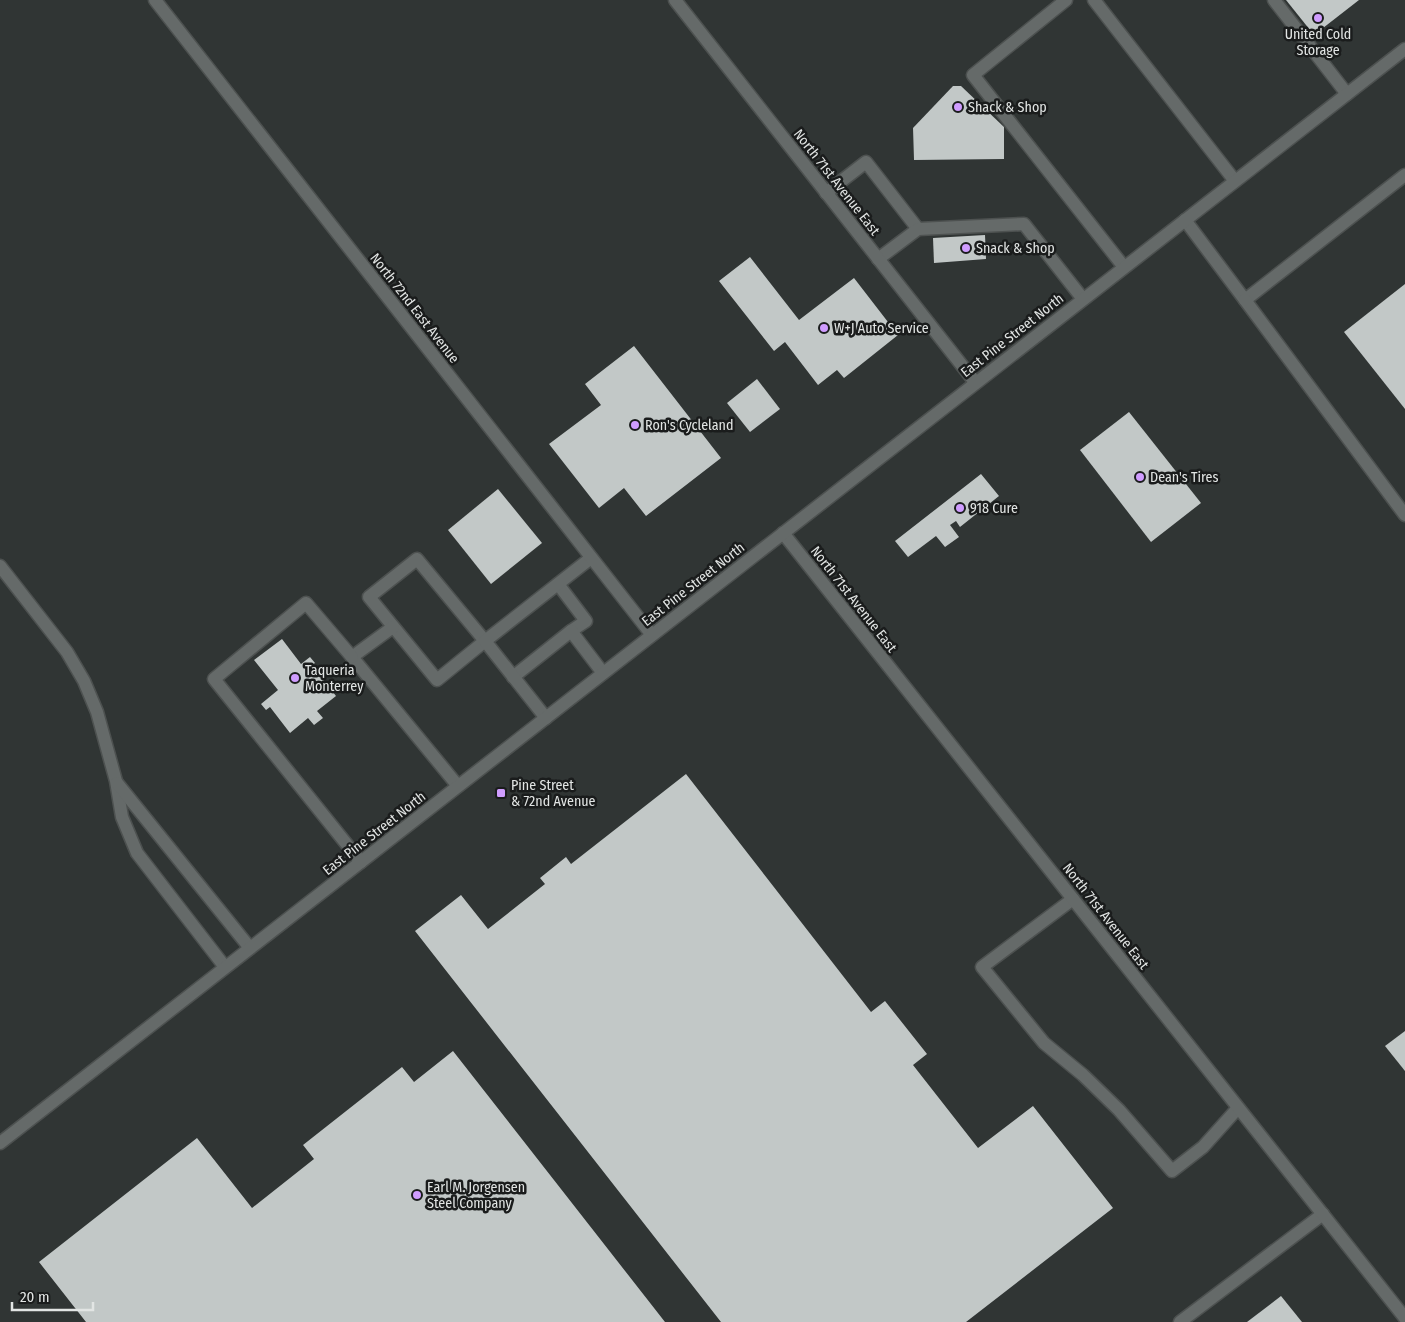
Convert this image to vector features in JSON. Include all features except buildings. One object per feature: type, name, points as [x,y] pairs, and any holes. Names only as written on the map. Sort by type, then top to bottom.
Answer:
[{"type":"street","name":"North 72nd East Avenue","points":[[155,0],[652,635]]},
{"type":"street","name":"North 71st Avenue East","points":[[675,0],[975,382]]},
{"type":"street","points":[[1066,0],[973,75],[1124,267]]},
{"type":"street","points":[[1094,0],[1235,181]]},
{"type":"street","points":[[1274,0],[1347,94]]},
{"type":"street","name":"East Pine Street North","points":[[0,1143],[1405,49]]},
{"type":"street","points":[[826,193],[866,162],[918,228]]},
{"type":"street","points":[[1245,300],[1405,175]]},
{"type":"street","points":[[1184,220],[1405,515]]},
{"type":"street","points":[[878,259],[918,228],[1024,224],[1082,299]]},
{"type":"street","name":"North 71st Avenue East","points":[[783,533],[1405,1318]]},
{"type":"street","points":[[546,718],[485,641],[417,560],[369,597],[437,680],[485,641],[591,558]]},
{"type":"street","points":[[0,566],[67,652],[84,681],[96,712],[116,781],[122,817],[137,853],[225,968]]},
{"type":"street","points":[[513,677],[586,621],[558,584]]},
{"type":"street","points":[[361,862],[214,679],[306,603],[458,786]]},
{"type":"street","points":[[352,657],[393,627]]},
{"type":"street","points":[[571,631],[603,673]]},
{"type":"street","points":[[116,781],[250,948]]},
{"type":"street","points":[[1073,899],[982,967],[1044,1043],[1083,1075],[1113,1104],[1172,1172],[1203,1147],[1238,1108]]},
{"type":"street","points":[[1180,1322],[1323,1214]]},
{"type":"place","name":"United Cold Storage","points":[[1318,18]]},
{"type":"place","name":"Shack & Shop","points":[[958,107]]},
{"type":"place","name":"Snack & Shop","points":[[966,248]]},
{"type":"place","name":"W+J Auto Service","points":[[824,328]]},
{"type":"place","name":"Ron's Cycleland","points":[[635,425]]},
{"type":"place","name":"Dean's Tires","points":[[1140,477]]},
{"type":"place","name":"918 Cure","points":[[960,508]]},
{"type":"place","name":"Taqueria Monterrey","points":[[295,678]]},
{"type":"place","name":"Pine Street & 72nd Avenue","points":[[501,793]]},
{"type":"place","name":"Earl M. Jorgensen Steel Company","points":[[417,1195]]}]
